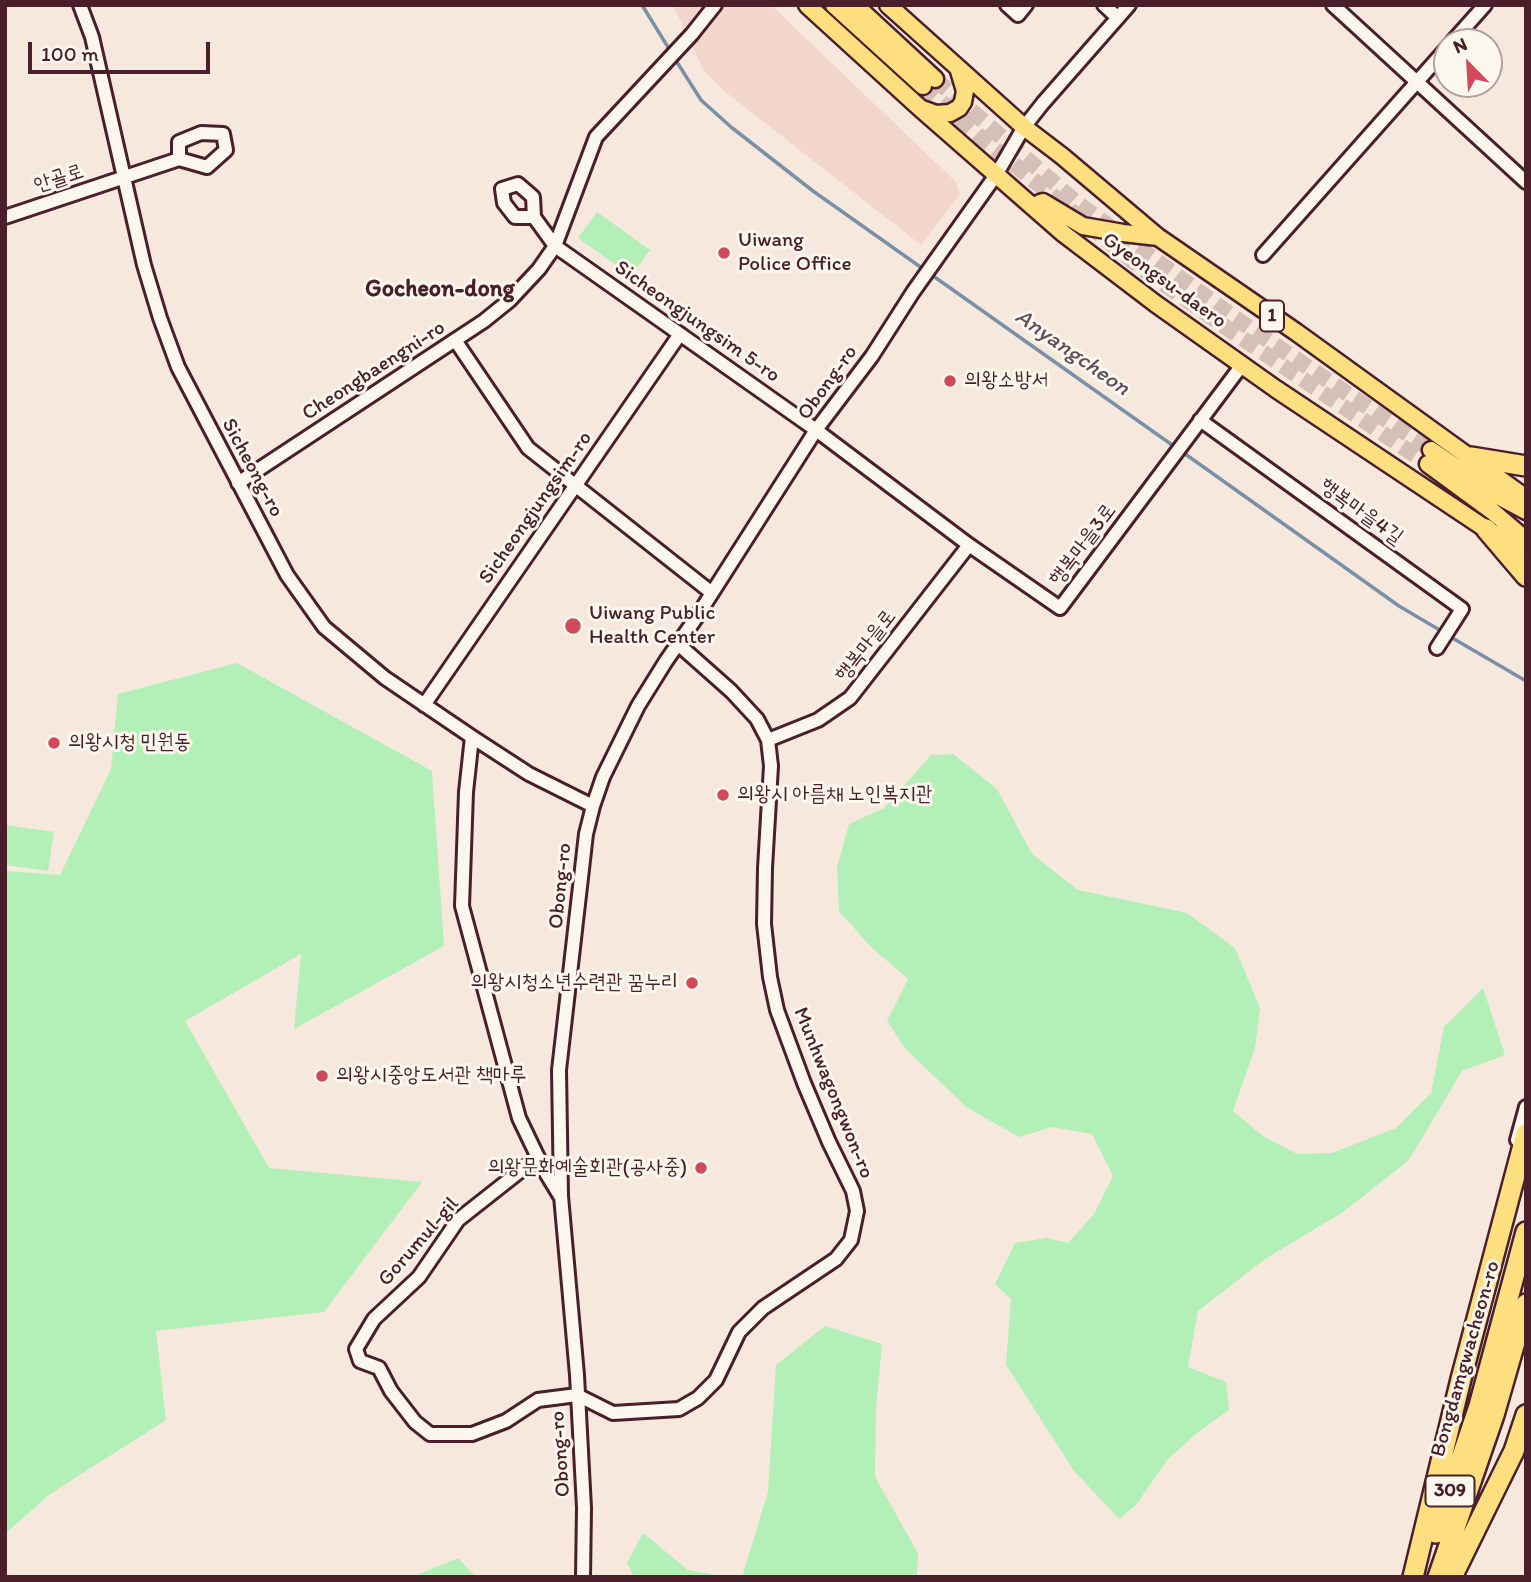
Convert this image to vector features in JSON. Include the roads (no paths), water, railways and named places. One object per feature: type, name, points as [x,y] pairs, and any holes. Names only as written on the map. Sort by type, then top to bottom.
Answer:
[{"type":"highway","points":[[1471,457],[1526,466]]},
{"type":"highway","points":[[1486,529],[1526,576]]},
{"type":"highway","points":[[1413,1577],[1461,1379],[1526,1134]]},
{"type":"highway","name":"Bongdamgwacheon-ro","points":[[1438,1577],[1486,1410],[1526,1232]]},
{"type":"highway","name":"Bongdamgwacheon-ro","points":[[1421,1577],[1526,1304]]},
{"type":"highway","points":[[1452,1577],[1514,1451],[1523,1422]]},
{"type":"main road","name":"Gyeongsu-daero","points":[[807,5],[1064,234],[1276,389],[1486,529],[1526,551]]},
{"type":"main road","points":[[834,5],[929,82],[855,5]]},
{"type":"main road","name":"Gyeongsu-daero","points":[[888,5],[1024,127],[1158,237],[1526,498]]},
{"type":"main road","points":[[920,108],[936,114],[950,113],[959,108],[965,91],[959,69]]},
{"type":"main road","points":[[1044,216],[1038,209],[1038,205],[1043,202],[1083,226],[1158,237]]},
{"type":"main road","points":[[1526,511],[1429,457],[1526,540]]},
{"type":"street","name":"Sicheong-ro","points":[[80,5],[93,37],[144,265],[160,318],[178,367],[287,575],[324,627],[385,678],[529,774],[593,806]]},
{"type":"street","name":"Cheongbaengni-ro","points":[[238,483],[484,321],[510,300],[540,269],[555,246],[596,137],[692,34],[715,5]]},
{"type":"street","points":[[1007,5],[1018,15],[1027,5]]},
{"type":"street","points":[[1104,5],[1118,18]]},
{"type":"street","points":[[996,175],[1024,127],[1129,5]]},
{"type":"street","points":[[1333,5],[1526,182]]},
{"type":"street","points":[[1464,28],[1485,5]]},
{"type":"street","points":[[1263,255],[1433,63]]},
{"type":"street","name":"안골로","points":[[5,217],[179,159]]},
{"type":"street","name":"Obong-ro","points":[[583,1577],[584,1508],[577,1375],[561,1196],[559,1070],[586,834],[593,806],[603,777],[638,706],[666,661],[816,430],[872,356],[913,292],[996,175]]},
{"type":"street","name":"Sicheongjungsim 5-ro","points":[[534,217],[555,246],[816,430]]},
{"type":"street","name":"Sicheongjungsim-ro","points":[[424,705],[680,334]]},
{"type":"street","points":[[455,340],[528,449],[712,593]]},
{"type":"street","name":"행복마을3로","points":[[816,430],[969,545],[1060,608],[1242,365]]},
{"type":"street","name":"행복마을4길","points":[[1200,420],[1462,609],[1437,648]]},
{"type":"street","name":"행복마을로","points":[[768,740],[818,720],[850,698],[969,545]]},
{"type":"street","name":"Munhwagongwon-ro","points":[[577,1395],[613,1413],[679,1409],[698,1398],[716,1380],[739,1332],[763,1308],[836,1259],[851,1240],[857,1211],[853,1191],[804,1083],[777,1010],[770,977],[764,924],[771,766],[768,740],[757,719],[678,644]]},
{"type":"street","points":[[471,737],[462,906],[519,1118],[561,1196]]},
{"type":"street","points":[[1482,1287],[1494,1229],[1526,1107]]},
{"type":"street","name":"Gorumul-gil","points":[[538,1157],[458,1220],[419,1277],[374,1320],[356,1349],[360,1361],[379,1368],[391,1391],[415,1422],[430,1434],[472,1434],[506,1421],[538,1400],[577,1395]]},
{"type":"waterway","name":"Anyangcheon","points":[[642,5],[671,52]]},
{"type":"waterway","name":"Anyangcheon","points":[[675,59],[701,100],[813,191],[1175,447]]},
{"type":"waterway","name":"Anyangcheon","points":[[1181,451],[1399,606],[1443,632]]},
{"type":"waterway","name":"Anyangcheon","points":[[1449,636],[1526,681]]},
{"type":"tunnel","points":[[935,79],[1076,202],[1235,318],[1431,450]]},
{"type":"tunnel","points":[[923,86],[978,135],[1140,267],[1428,464]]},
{"type":"place","name":"Uiwang Police Office","points":[[724,253]]},
{"type":"place","name":"의왕소방서","points":[[950,381]]},
{"type":"place","name":"Uiwang Public Health Center","points":[[573,626]]},
{"type":"place","name":"의왕시청 민원동","points":[[54,743]]},
{"type":"place","name":"의왕시 아름채 노인복지관","points":[[723,795]]},
{"type":"place","name":"의왕시청소년수련관 꿈누리","points":[[692,983]]},
{"type":"place","name":"의왕시중앙도서관 책마루","points":[[322,1076]]},
{"type":"place","name":"의왕문화예술회관(공사중)","points":[[701,1168]]},
{"type":"district","name":"Gocheon-dong","points":[[440,290]]}]
